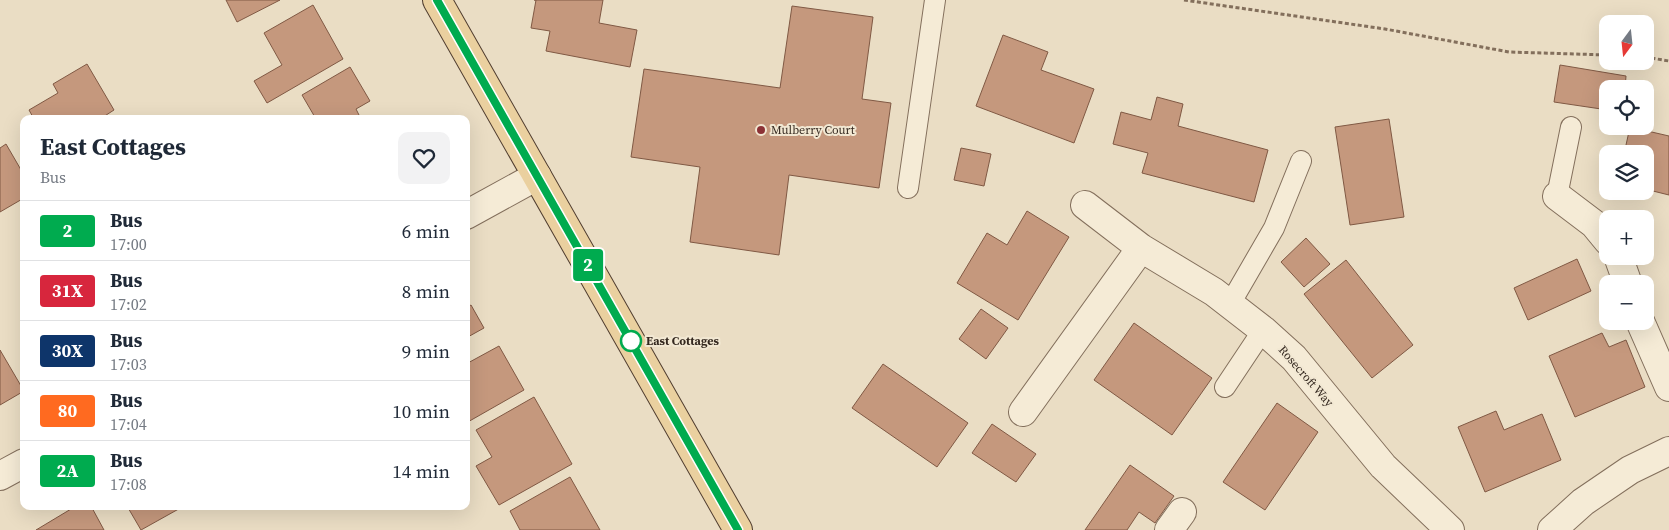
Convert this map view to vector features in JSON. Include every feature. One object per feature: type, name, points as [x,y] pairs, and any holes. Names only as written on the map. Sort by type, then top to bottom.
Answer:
[{"type":"main road","points":[[437,0],[738,530]]},
{"type":"street","points":[[470,213],[537,176]]},
{"type":"street","points":[[1557,196],[1599,230]]},
{"type":"street","name":"Rosecroft Way","points":[[1085,205],[1141,248],[1214,292],[1263,330],[1294,358],[1383,466],[1450,530]]},
{"type":"street","points":[[1023,412],[1141,248]]},
{"type":"street","points":[[1644,330],[1669,386]]},
{"type":"street","points":[[1552,530],[1583,502],[1630,470],[1669,451]]},
{"type":"street","points":[[0,476],[20,465]]},
{"type":"lane","points":[[908,188],[935,0]]},
{"type":"lane","points":[[1557,196],[1571,127]]},
{"type":"lane","points":[[1230,304],[1274,228],[1301,162]]},
{"type":"lane","points":[[1226,387],[1263,330]]},
{"type":"path","points":[[1184,0],[1385,29],[1509,52],[1599,55]]},
{"type":"path","points":[[1654,58],[1669,61]]},
{"type":"building","points":[[226,0],[280,0],[237,22]]},
{"type":"building","points":[[536,0],[603,0],[599,23],[637,30],[630,67],[546,51],[550,31],[531,28]]},
{"type":"building","points":[[313,5],[343,59],[267,103],[254,81],[282,65],[264,33]]},
{"type":"building","name":"Mulberry Court","points":[[792,6],[873,17],[862,99],[891,103],[879,188],[789,175],[779,255],[690,242],[700,167],[631,157],[644,69],[780,88]]},
{"type":"building","points":[[1003,35],[1048,52],[1041,70],[1094,89],[1074,143],[976,106]]},
{"type":"building","points":[[87,64],[114,110],[106,115],[32,115],[29,110],[58,93],[53,84]]},
{"type":"building","points":[[1560,65],[1626,76],[1626,80],[1599,80],[1599,109],[1554,102]]},
{"type":"building","points":[[350,67],[370,101],[356,109],[359,115],[314,115],[302,95]]},
{"type":"building","points":[[1157,97],[1183,104],[1178,126],[1268,150],[1254,202],[1142,173],[1148,153],[1113,144],[1121,112],[1151,120]]},
{"type":"building","points":[[1389,119],[1404,217],[1350,225],[1335,127]]},
{"type":"building","points":[[1654,133],[1669,136],[1669,195],[1654,191],[1654,145],[1626,145],[1628,135],[1654,135]]},
{"type":"building","points":[[6,144],[20,168],[20,200],[0,212],[0,148]]},
{"type":"building","points":[[961,148],[991,154],[984,186],[954,180]]},
{"type":"building","points":[[1027,211],[1069,237],[1018,320],[957,283],[987,233],[1007,245]]},
{"type":"building","points":[[1306,238],[1330,264],[1304,287],[1281,262]]},
{"type":"building","points":[[1577,259],[1591,291],[1528,320],[1514,288]]},
{"type":"building","points":[[1346,260],[1413,345],[1372,378],[1304,294]]},
{"type":"building","points":[[470,306],[484,328],[470,336]]},
{"type":"building","points":[[981,309],[1008,328],[986,359],[959,339]]},
{"type":"building","points":[[1134,323],[1212,378],[1172,435],[1094,380]]},
{"type":"building","points":[[1602,333],[1609,347],[1626,340],[1645,387],[1575,417],[1549,356]]},
{"type":"building","points":[[499,346],[524,390],[470,421],[470,362]]},
{"type":"building","points":[[0,350],[20,384],[20,393],[0,405]]},
{"type":"building","points":[[883,364],[968,423],[937,467],[852,408]]},
{"type":"building","points":[[534,397],[572,464],[499,505],[476,466],[492,457],[476,430]]},
{"type":"building","points":[[1277,403],[1318,432],[1265,510],[1223,482]]},
{"type":"building","points":[[1496,411],[1504,430],[1542,414],[1561,460],[1485,492],[1458,427]]},
{"type":"building","points":[[992,424],[1036,454],[1016,482],[972,453]]},
{"type":"building","points":[[1130,465],[1174,496],[1155,523],[1139,512],[1127,530],[1085,530]]},
{"type":"building","points":[[570,477],[600,530],[520,530],[510,511]]},
{"type":"building","points":[[69,510],[93,510],[104,530],[36,530]]},
{"type":"building","points":[[129,510],[177,510],[141,530]]},
{"type":"bus line","name":"2","points":[[437,0],[738,530]]},
{"type":"place","name":"Mulberry Court","points":[[761,130]]},
{"type":"place","name":"East Cottages","points":[[631,341]]}]
